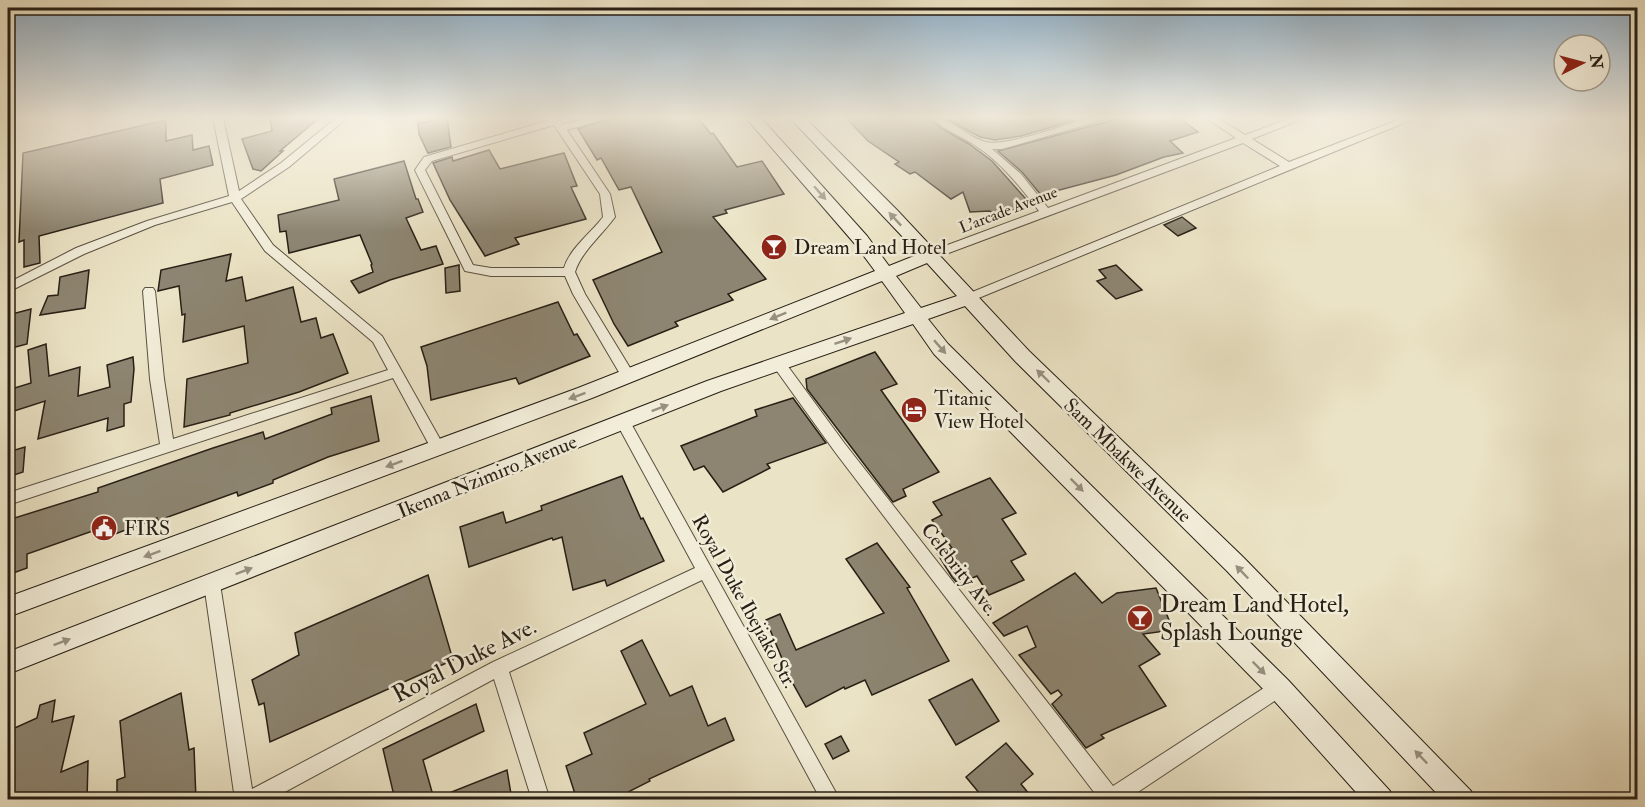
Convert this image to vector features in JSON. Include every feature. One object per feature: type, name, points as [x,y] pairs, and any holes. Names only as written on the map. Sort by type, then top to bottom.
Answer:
[{"type":"main road","points":[[786,156],[861,240],[887,273],[915,317],[941,349],[1279,688],[1381,800]]},
{"type":"main road","name":"Sam Mbakwe Avenue","points":[[833,156],[1022,356],[1235,564],[1462,800]]},
{"type":"main road","name":"Ikenna Nzimiro Avenue","points":[[8,607],[628,376],[930,256]]},
{"type":"main road","name":"Ikenna Nzimiro Avenue","points":[[8,663],[623,422],[779,364],[969,298]]},
{"type":"street","points":[[226,156],[235,198],[269,248],[378,339],[438,448]]},
{"type":"street","points":[[8,288],[80,252],[151,223],[235,198],[296,156]]},
{"type":"street","points":[[440,156],[428,159],[420,171],[469,268],[491,272],[569,272]]},
{"type":"street","points":[[579,156],[605,194],[609,218],[573,258],[569,272],[579,294],[628,376]]},
{"type":"street","points":[[993,156],[1017,176],[1046,213]]},
{"type":"street","name":"L’arcade Avenue","points":[[930,256],[1200,156]]},
{"type":"street","points":[[1272,156],[1288,166]]},
{"type":"street","points":[[969,298],[1314,156]]},
{"type":"street","points":[[149,291],[157,379],[167,447]]},
{"type":"street","name":"Celebrity Ave.","points":[[779,364],[840,448],[1110,799]]},
{"type":"street","points":[[8,499],[396,372]]},
{"type":"street","name":"Royal Duke Ibejiako Str.","points":[[623,422],[831,800]]},
{"type":"street","name":"Royal Duke Ave.","points":[[250,800],[499,668],[704,571]]},
{"type":"street","points":[[212,584],[244,800]]},
{"type":"street","points":[[499,668],[541,800]]},
{"type":"street","points":[[1110,799],[1279,688]]},
{"type":"building","points":[[23,156],[211,156],[213,165],[160,179],[163,203],[39,236],[40,263],[24,267],[24,240],[19,242]]},
{"type":"building","points":[[248,156],[278,156],[261,171],[253,169]]},
{"type":"building","points":[[470,156],[492,156],[500,169],[553,156],[565,156],[577,186],[571,187],[586,219],[515,238],[519,244],[485,256],[450,200],[433,163],[452,157],[453,161]]},
{"type":"building","points":[[594,156],[729,156],[737,167],[762,161],[784,194],[725,210],[727,213],[713,217],[766,279],[728,294],[733,300],[675,322],[678,326],[628,346],[614,324],[593,280],[662,252],[631,187],[619,190],[601,158],[597,160]]},
{"type":"building","points":[[890,156],[985,156],[1033,207],[992,213],[990,211],[970,212],[963,192],[951,199],[915,172],[910,174],[895,164],[899,162]]},
{"type":"building","points":[[1003,156],[1170,156],[1116,175],[1041,195],[1022,172]]},
{"type":"building","points":[[404,161],[416,199],[423,212],[406,218],[421,250],[436,246],[443,264],[390,280],[359,293],[351,281],[373,272],[360,235],[289,253],[286,231],[280,232],[278,215],[339,200],[334,179]]},
{"type":"building","points":[[1182,217],[1196,228],[1178,236],[1164,225]]},
{"type":"building","points":[[231,254],[226,281],[242,277],[246,301],[293,287],[301,322],[316,318],[321,338],[333,334],[348,373],[299,392],[230,413],[230,415],[184,427],[187,379],[248,363],[244,326],[183,342],[185,314],[182,315],[179,286],[158,291],[161,270]]},
{"type":"building","points":[[459,265],[460,291],[446,293],[445,268]]},
{"type":"building","points":[[1116,265],[1142,290],[1116,299],[1097,281],[1106,278],[1099,270]]},
{"type":"building","points":[[89,270],[85,308],[40,315],[48,296],[58,295],[60,277]]},
{"type":"building","points":[[558,302],[574,335],[577,334],[590,356],[519,384],[516,378],[431,400],[427,366],[421,347]]},
{"type":"building","points":[[31,309],[27,344],[8,349],[8,315]]},
{"type":"building","points":[[46,344],[49,376],[80,367],[78,396],[110,387],[107,365],[133,357],[131,402],[124,404],[124,426],[107,431],[108,418],[38,439],[45,401],[8,413],[8,390],[31,383],[28,350]]},
{"type":"building","points":[[875,352],[897,384],[881,390],[939,472],[903,489],[906,496],[893,502],[807,389],[806,379]]},
{"type":"building","points":[[371,396],[379,441],[328,457],[273,480],[273,483],[238,496],[237,492],[102,539],[101,528],[27,554],[27,568],[8,575],[8,520],[98,492],[98,488],[263,432],[265,439],[332,414],[331,408]]},
{"type":"building","points":[[793,398],[826,443],[767,464],[770,468],[723,492],[704,466],[694,470],[681,446],[757,416],[755,410]]},
{"type":"building","points":[[25,447],[23,472],[8,477],[8,452]]},
{"type":"building","points":[[622,476],[641,519],[643,518],[664,561],[607,586],[605,580],[573,590],[562,537],[553,540],[552,538],[469,567],[460,527],[503,512],[506,523],[542,510],[541,506]]},
{"type":"building","points":[[990,478],[1016,513],[1002,519],[1026,554],[1011,561],[1024,580],[989,595],[977,576],[958,584],[952,577],[937,553],[952,548],[932,520],[942,515],[933,502]]},
{"type":"building","points":[[877,543],[910,587],[907,588],[949,661],[872,695],[865,680],[845,689],[844,687],[806,707],[781,662],[783,661],[766,620],[780,614],[796,650],[884,613],[846,559]]},
{"type":"building","points":[[1075,573],[1102,603],[1117,593],[1156,588],[1173,630],[1143,634],[1160,654],[1139,666],[1166,706],[1101,735],[1104,738],[1086,748],[1052,704],[1062,695],[1058,690],[1051,694],[1019,655],[1036,647],[1027,626],[1004,636],[993,623]]},
{"type":"building","points":[[428,575],[453,660],[270,742],[264,703],[259,705],[252,680],[299,655],[295,633]]},
{"type":"building","points":[[642,640],[670,696],[692,686],[708,726],[725,718],[734,740],[649,779],[650,781],[628,792],[631,800],[577,800],[566,766],[592,754],[584,733],[646,704],[621,651]]},
{"type":"building","points":[[972,679],[999,721],[956,745],[929,700]]},
{"type":"building","points":[[181,693],[189,750],[194,748],[196,800],[117,800],[117,780],[125,777],[120,721]]},
{"type":"building","points":[[55,700],[52,722],[74,716],[61,772],[88,761],[87,800],[8,800],[8,731],[37,718],[40,705]]},
{"type":"building","points":[[476,704],[484,731],[423,760],[434,799],[507,770],[512,800],[395,800],[383,749]]},
{"type":"building","points":[[841,736],[849,751],[833,759],[825,744]]},
{"type":"building","points":[[1006,743],[1033,774],[1021,784],[1034,800],[985,800],[966,777]]},
{"type":"place","name":"Dream Land Hotel","points":[[774,247]]},
{"type":"place","name":"Titanic View Hotel","points":[[914,410]]},
{"type":"place","name":"FIRS","points":[[104,528]]},
{"type":"place","name":"Dream Land Hotel, Splash Lounge","points":[[1140,618]]}]
